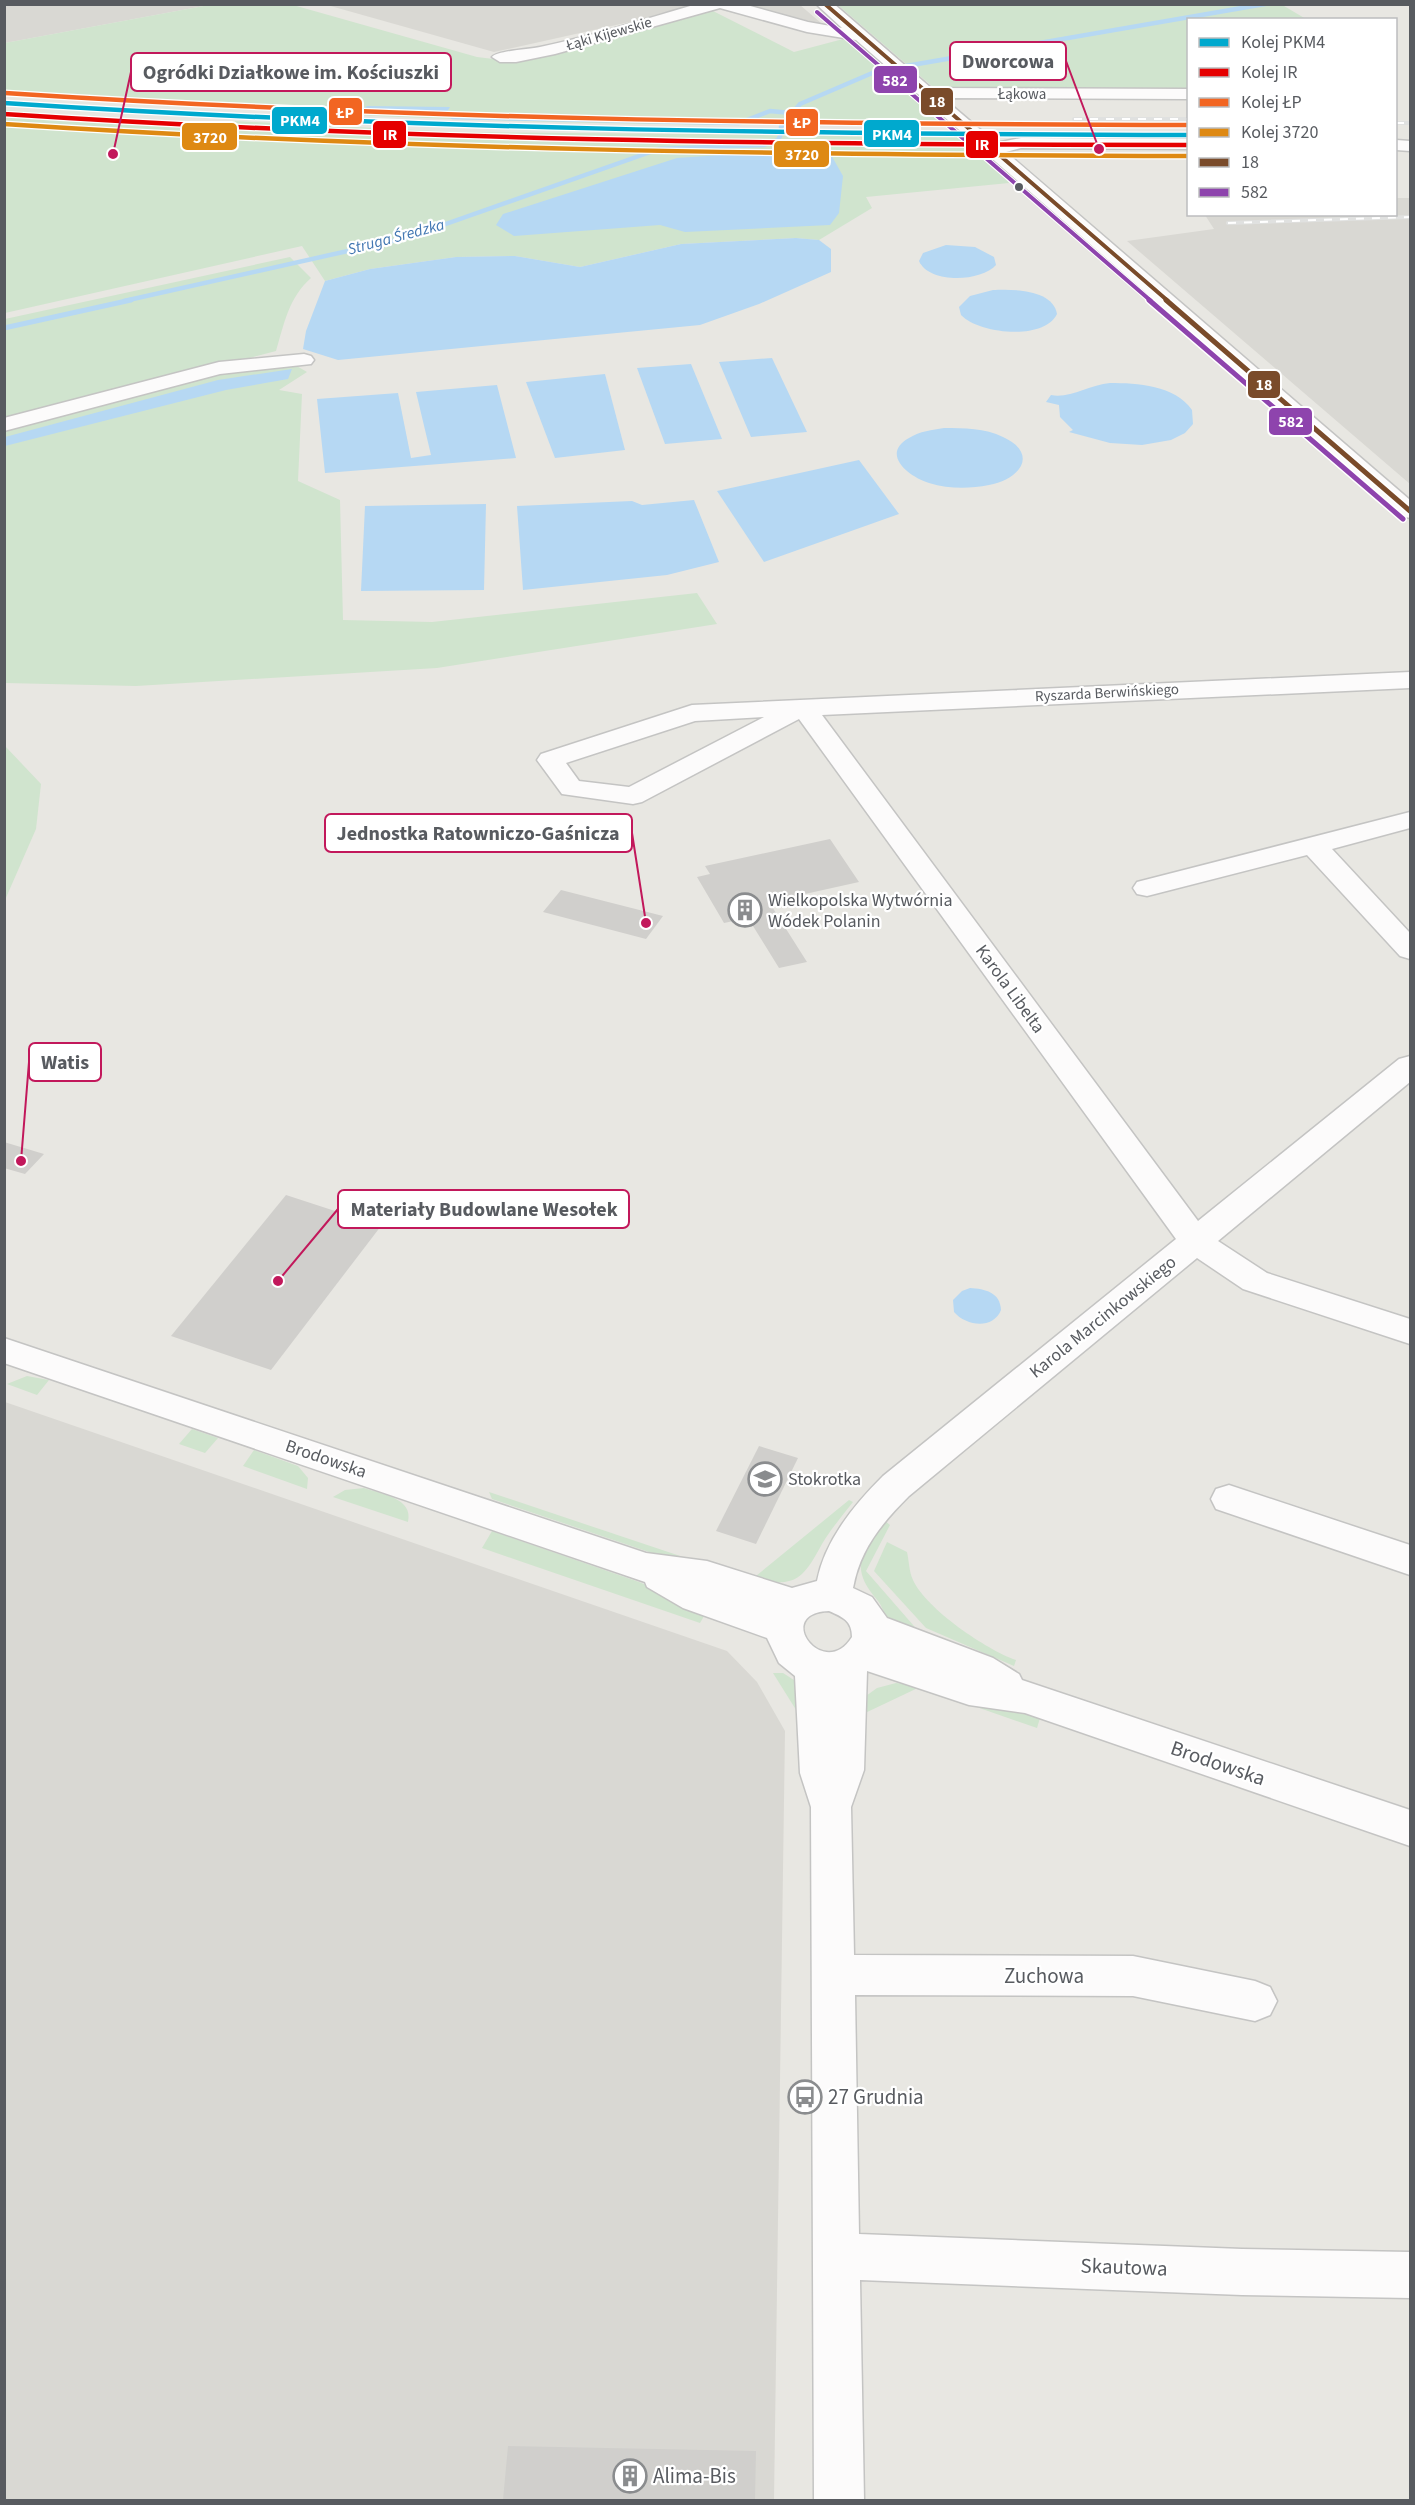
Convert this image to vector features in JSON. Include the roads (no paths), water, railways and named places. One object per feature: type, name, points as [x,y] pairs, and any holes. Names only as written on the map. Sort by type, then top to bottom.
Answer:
[{"type":"street","name":"Łąki Kijewskie","points":[[500,57],[516,57],[555,49],[717,4]]},
{"type":"street","points":[[723,4],[807,27],[861,36]]},
{"type":"street","points":[[824,4],[1410,511]]},
{"type":"street","name":"Łąkowa","points":[[923,90],[1187,94]]},
{"type":"street","points":[[991,150],[1021,143],[1187,144]]},
{"type":"street","points":[[4,425],[219,368],[304,360]]},
{"type":"street","name":"Ryszarda Berwińskiego","points":[[803,707],[633,796],[571,788],[550,760],[692,714],[803,707],[1410,680]]},
{"type":"street","name":"Karola Libelta","points":[[803,707],[1196,1242]]},
{"type":"street","points":[[1148,888],[1410,820]]},
{"type":"street","points":[[1313,845],[1410,950]]},
{"type":"street","name":"Karola Marcinkowskiego","points":[[833,1595],[840,1558],[876,1506],[1410,1066]]},
{"type":"street","points":[[1196,1242],[1255,1281],[1410,1332]]},
{"type":"street","name":"Brodowska","points":[[4,1350],[646,1568],[696,1597],[789,1616]]},
{"type":"street","points":[[1228,1499],[1410,1560]]},
{"type":"street","points":[[839,2500],[831,1807],[820,1773],[849,1653],[866,1613],[852,1601],[833,1595],[811,1597],[789,1616],[785,1642],[798,1659],[849,1653]]},
{"type":"street","name":"Brodowska","points":[[849,1653],[969,1689],[1025,1697],[1410,1828]]},
{"type":"street","name":"Zuchowa","points":[[832,1975],[1133,1976],[1255,2001]]},
{"type":"street","name":"Skautowa","points":[[837,2256],[1242,2272],[1410,2275]]},
{"type":"water","points":[[367,106],[450,107],[445,115],[358,113]]},
{"type":"water","points":[[792,150],[830,153],[843,176],[839,213],[830,225],[685,232],[660,225],[514,236],[496,225],[503,214],[677,158]]},
{"type":"water","points":[[796,238],[819,240],[831,249],[831,272],[759,304],[700,325],[338,360],[303,349],[306,331],[325,281],[370,269],[456,257],[515,256],[580,267],[681,244]]},
{"type":"water","points":[[946,245],[975,247],[994,257],[996,265],[989,271],[968,277],[944,277],[933,274],[919,261],[923,253]]},
{"type":"water","points":[[993,290],[1031,292],[1040,295],[1054,306],[1057,314],[1050,323],[1039,328],[1011,332],[982,327],[961,315],[959,307],[970,296]]},
{"type":"water","points":[[772,358],[807,432],[751,437],[719,362]]},
{"type":"water","points":[[691,364],[722,439],[665,444],[637,368]]},
{"type":"water","points":[[292,369],[288,379],[226,390],[5,446],[5,437],[218,380]]},
{"type":"water","points":[[605,374],[625,450],[555,458],[526,382]]},
{"type":"water","points":[[1110,383],[1143,385],[1166,390],[1176,395],[1192,410],[1193,424],[1185,433],[1171,440],[1142,445],[1110,443],[1069,432],[1073,430],[1060,417],[1059,405],[1046,402],[1051,395],[1065,395]]},
{"type":"water","points":[[497,385],[516,458],[325,473],[317,399],[398,393],[411,458],[431,455],[416,392]]},
{"type":"water","points":[[944,428],[982,430],[1003,437],[1021,451],[1023,458],[1021,466],[1009,478],[1000,482],[966,488],[929,483],[913,476],[897,458],[897,451],[901,444],[917,434]]},
{"type":"water","points":[[859,460],[899,514],[764,562],[717,491]]},
{"type":"water","points":[[694,500],[719,562],[667,575],[523,590],[517,506],[632,501],[642,505]]},
{"type":"water","points":[[486,504],[484,590],[361,591],[365,506]]},
{"type":"water","points":[[970,1288],[981,1289],[995,1295],[998,1299],[1001,1310],[992,1321],[972,1323],[954,1312],[953,1300],[962,1291]]},
{"type":"waterway","name":"Struga Średzka","points":[[781,127],[800,104],[877,71],[1265,4]]},
{"type":"waterway","points":[[446,113],[453,117],[739,123],[770,111],[791,113]]},
{"type":"waterway","name":"Struga Średzka","points":[[124,301],[406,238],[659,149],[764,145],[778,140],[780,136]]},
{"type":"waterway","name":"Struga Średzka","points":[[4,328],[131,300]]},
{"type":"railway","points":[[1074,119],[1187,119]]},
{"type":"railway","points":[[1397,123],[1410,123]]},
{"type":"railway","points":[[1228,223],[1410,217]]},
{"type":"rail line","name":"ŁP","points":[[5,93],[153,103],[448,116],[892,124],[1187,125]]},
{"type":"rail line","name":"PKM4","points":[[4,103],[300,121],[448,126],[892,134],[1187,135]]},
{"type":"rail line","name":"IR","points":[[4,114],[152,124],[448,137],[744,143],[1187,145]]},
{"type":"rail line","name":"3720","points":[[4,124],[300,142],[448,147],[892,155],[1187,156]]},
{"type":"place","name":"Dworcowa","points":[[1099,149]]},
{"type":"place","name":"Ogródki Działkowe im. Kościuszki","points":[[113,154]]},
{"type":"place","name":"Wielkopolska Wytwórnia Wódek Polanin","points":[[745,910]]},
{"type":"place","name":"Jednostka Ratowniczo-Gaśnicza","points":[[646,923]]},
{"type":"place","name":"Watis","points":[[21,1161]]},
{"type":"place","name":"Materiały Budowlane Wesołek","points":[[278,1281]]},
{"type":"place","name":"Stokrotka","points":[[765,1479]]},
{"type":"place","name":"27 Grudnia","points":[[805,2097]]},
{"type":"place","name":"Alima-Bis","points":[[630,2476]]}]
